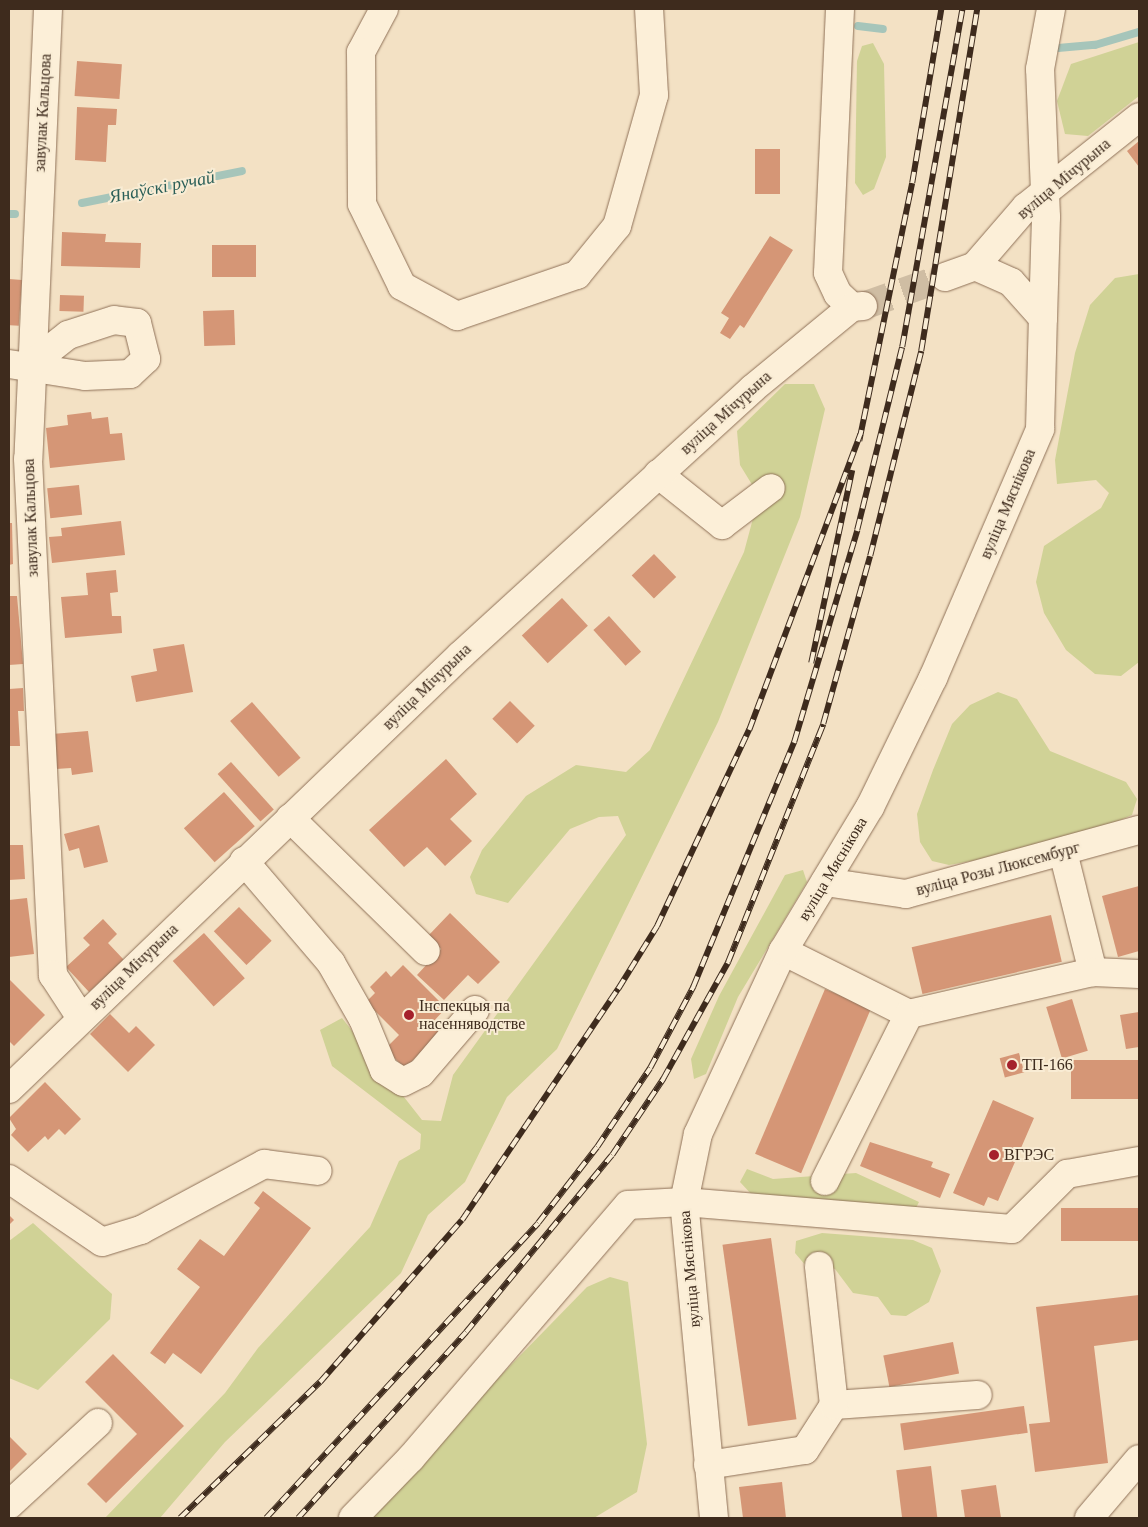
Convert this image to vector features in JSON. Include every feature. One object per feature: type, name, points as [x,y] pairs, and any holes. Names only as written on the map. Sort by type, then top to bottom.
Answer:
[{"type":"street","name":"завулак Кальцова","points":[[48,9],[20,365],[28,459],[53,975],[80,1018]]},
{"type":"street","points":[[384,9],[361,52],[362,204],[402,286],[457,316],[577,275],[617,226],[654,95],[649,9]]},
{"type":"street","name":"вуліца Мічурына","points":[[9,1090],[80,1018],[244,861],[658,474],[752,389],[858,307],[838,294],[828,273],[840,9]]},
{"type":"street","name":"вуліца Мяснікова","points":[[714,1518],[684,1202],[698,1134],[783,951],[870,807],[933,678],[1040,429],[1045,191],[1040,69],[1051,9]]},
{"type":"street","name":"вуліца Мічурына","points":[[945,276],[975,266],[1045,191],[1139,117]]},
{"type":"street","points":[[975,266],[1011,282],[1043,318]]},
{"type":"street","points":[[658,474],[722,525],[771,488]]},
{"type":"street","points":[[290,818],[426,951]]},
{"type":"street","name":"вуліца Розы Люксембург","points":[[825,882],[906,894],[1139,830]]},
{"type":"street","points":[[1063,852],[1093,972]]},
{"type":"street","points":[[244,861],[331,963],[364,1019],[384,1070],[403,1082],[421,1073],[476,1010]]},
{"type":"street","points":[[783,951],[909,1014],[1093,972],[1139,974]]},
{"type":"street","points":[[825,1181],[909,1014]]},
{"type":"street","points":[[354,1518],[411,1458],[628,1205],[684,1202],[1012,1229],[1067,1174],[1139,1161]]},
{"type":"street","points":[[9,1179],[102,1242],[140,1230],[264,1164],[318,1171]]},
{"type":"street","points":[[708,1465],[805,1450],[834,1406],[819,1266]]},
{"type":"street","points":[[834,1406],[978,1395]]},
{"type":"street","points":[[9,1505],[98,1423]]},
{"type":"street","points":[[1089,1518],[1139,1459]]},
{"type":"green space","points":[[1139,42],[1139,96],[1088,136],[1065,134],[1057,101],[1071,64]]},
{"type":"green space","points":[[873,43],[884,64],[886,157],[874,189],[863,195],[855,183],[857,61],[862,46]]},
{"type":"green space","points":[[1139,274],[1139,662],[1121,676],[1095,674],[1066,650],[1044,613],[1036,582],[1044,546],[1101,508],[1109,493],[1096,480],[1057,484],[1055,460],[1075,353],[1090,305],[1115,278]]},
{"type":"green space","points":[[785,384],[814,384],[825,409],[800,517],[718,722],[557,1049],[507,1097],[465,1182],[428,1215],[401,1273],[225,1442],[160,1518],[105,1518],[225,1393],[258,1348],[370,1227],[399,1161],[420,1149],[421,1134],[332,1066],[320,1030],[342,1018],[422,1120],[441,1121],[453,1075],[626,835],[618,816],[599,817],[570,829],[508,903],[476,894],[470,877],[482,850],[526,796],[576,765],[626,772],[650,750],[744,552],[759,496],[740,465],[737,431]]},
{"type":"green space","points":[[998,692],[1017,699],[1050,751],[1126,782],[1137,799],[1132,815],[1093,832],[994,857],[949,865],[932,861],[920,842],[917,814],[933,770],[952,724],[970,705]]},
{"type":"green space","points":[[803,870],[807,882],[738,997],[706,1074],[694,1079],[691,1059],[719,996],[785,875]]},
{"type":"green space","points":[[747,1169],[773,1179],[856,1173],[919,1202],[911,1218],[753,1196],[740,1182]]},
{"type":"green space","points":[[33,1223],[112,1294],[110,1319],[38,1390],[9,1378],[9,1241]]},
{"type":"green space","points":[[822,1233],[913,1240],[932,1248],[941,1271],[929,1302],[906,1316],[891,1315],[878,1297],[853,1293],[835,1269],[806,1266],[795,1253],[796,1241]]},
{"type":"green space","points":[[610,1277],[628,1282],[647,1444],[637,1492],[594,1518],[362,1518],[587,1287]]},
{"type":"building","points":[[77,61],[122,64],[119,99],[75,96]]},
{"type":"building","points":[[77,107],[117,109],[116,125],[108,125],[106,162],[75,160]]},
{"type":"building","points":[[1139,141],[1139,167],[1127,151]]},
{"type":"building","points":[[755,149],[780,149],[780,194],[755,194]]},
{"type":"building","points":[[62,232],[106,234],[105,242],[141,243],[140,268],[61,266]]},
{"type":"building","points":[[770,236],[793,250],[744,328],[740,325],[730,339],[720,333],[729,318],[721,313]]},
{"type":"building","points":[[212,245],[256,245],[256,277],[212,277]]},
{"type":"building","points":[[9,279],[22,280],[19,326],[9,325]]},
{"type":"building","points":[[60,295],[84,296],[83,312],[59,311]]},
{"type":"building","points":[[234,310],[235,345],[204,346],[203,311]]},
{"type":"building","points":[[91,412],[92,419],[108,417],[110,434],[122,433],[125,460],[50,468],[46,428],[68,425],[67,415]]},
{"type":"building","points":[[79,485],[82,515],[50,518],[47,488]]},
{"type":"building","points":[[121,521],[125,555],[52,563],[49,537],[62,536],[61,528]]},
{"type":"building","points":[[9,523],[12,523],[13,564],[9,565]]},
{"type":"building","points":[[654,554],[676,577],[654,599],[632,576]]},
{"type":"building","points":[[116,570],[118,592],[110,593],[112,616],[121,616],[122,633],[65,638],[61,597],[88,595],[86,573]]},
{"type":"building","points":[[9,596],[17,596],[23,664],[9,665]]},
{"type":"building","points":[[562,598],[588,626],[548,663],[522,636]]},
{"type":"building","points":[[609,616],[641,652],[626,666],[593,630]]},
{"type":"building","points":[[184,644],[193,692],[136,702],[131,676],[157,671],[153,649]]},
{"type":"building","points":[[23,688],[24,711],[18,711],[20,746],[9,746],[9,689]]},
{"type":"building","points":[[510,701],[535,726],[517,743],[492,719]]},
{"type":"building","points":[[252,702],[301,758],[279,777],[230,721]]},
{"type":"building","points":[[88,731],[93,772],[72,775],[71,768],[56,769],[52,734]]},
{"type":"building","points":[[446,759],[477,794],[450,819],[472,841],[445,866],[427,847],[404,867],[369,830]]},
{"type":"building","points":[[231,762],[274,810],[260,822],[218,774]]},
{"type":"building","points":[[224,792],[255,826],[215,862],[184,828]]},
{"type":"building","points":[[99,825],[108,862],[84,868],[79,848],[69,851],[64,834]]},
{"type":"building","points":[[9,845],[23,845],[25,879],[9,880]]},
{"type":"building","points":[[1139,886],[1139,951],[1118,957],[1102,896]]},
{"type":"building","points":[[27,898],[34,954],[9,957],[9,900]]},
{"type":"building","points":[[239,907],[272,941],[246,965],[214,931]]},
{"type":"building","points":[[450,913],[500,962],[478,984],[468,975],[444,1000],[417,975],[441,949],[428,936]]},
{"type":"building","points":[[1051,915],[1062,962],[922,994],[912,947]]},
{"type":"building","points":[[103,919],[117,934],[108,943],[124,960],[89,992],[66,967],[90,945],[83,938]]},
{"type":"building","points":[[204,933],[245,978],[214,1006],[173,961]]},
{"type":"building","name":"Інспекцыя па насенняводстве","points":[[403,965],[446,1008],[432,1023],[441,1032],[405,1068],[385,1049],[399,1035],[366,1002],[375,993],[370,987],[386,971],[391,977]]},
{"type":"building","points":[[9,979],[45,1015],[14,1046],[9,1041]]},
{"type":"building","points":[[825,989],[871,1009],[801,1173],[755,1154]]},
{"type":"building","points":[[1072,999],[1088,1051],[1062,1059],[1046,1007]]},
{"type":"building","points":[[1139,1012],[1139,1047],[1126,1049],[1120,1015]]},
{"type":"building","points":[[110,1014],[129,1033],[136,1026],[155,1045],[128,1072],[90,1034]]},
{"type":"building","name":"ТП-166","points":[[1019,1053],[1024,1072],[1005,1077],[1000,1058]]},
{"type":"building","points":[[1071,1060],[1139,1060],[1139,1099],[1071,1099]]},
{"type":"building","points":[[45,1082],[81,1119],[65,1135],[59,1129],[48,1140],[45,1136],[28,1152],[11,1135],[16,1129],[9,1118]]},
{"type":"building","name":"ВГРЭС","points":[[993,1100],[1034,1118],[998,1201],[988,1197],[984,1206],[953,1193]]},
{"type":"building","points":[[870,1142],[933,1162],[931,1167],[950,1174],[940,1198],[860,1166]]},
{"type":"building","points":[[263,1191],[311,1228],[201,1374],[173,1353],[165,1364],[150,1353],[200,1287],[177,1269],[200,1239],[224,1256],[260,1208],[254,1203]]},
{"type":"building","points":[[1061,1208],[1139,1208],[1139,1241],[1061,1241]]},
{"type":"building","points":[[9,1215],[14,1220],[9,1225]]},
{"type":"building","points":[[771,1238],[796,1419],[748,1426],[722,1245]]},
{"type":"building","points":[[1139,1295],[1139,1340],[1094,1346],[1108,1463],[1035,1472],[1029,1424],[1050,1422],[1036,1307]]},
{"type":"building","points":[[953,1342],[959,1373],[889,1387],[883,1356]]},
{"type":"building","points":[[113,1354],[184,1426],[106,1503],[87,1484],[137,1434],[85,1382]]},
{"type":"building","points":[[1024,1406],[1028,1433],[904,1450],[900,1423]]},
{"type":"building","points":[[9,1436],[27,1454],[9,1472]]},
{"type":"building","points":[[931,1466],[937,1518],[902,1518],[896,1470]]},
{"type":"building","points":[[782,1482],[786,1518],[743,1518],[739,1487]]},
{"type":"building","points":[[996,1485],[1001,1518],[965,1518],[961,1490]]},
{"type":"waterway","name":"Янаўскі ручай","points":[[858,26],[883,29]]},
{"type":"waterway","name":"Янаўскі ручай","points":[[1058,48],[1095,45],[1139,32]]},
{"type":"waterway","name":"Янаўскі ручай","points":[[82,203],[242,171]]},
{"type":"waterway","name":"Янаўскі ручай","points":[[9,214],[15,214]]},
{"type":"tunnel","points":[[863,306],[945,277]]},
{"type":"railway","points":[[859,441],[912,183],[941,9]]},
{"type":"railway","points":[[266,1518],[538,1223],[597,1147],[650,1068],[693,987],[794,742],[857,530],[902,347],[962,9]]},
{"type":"railway","points":[[298,1518],[466,1332],[612,1155],[663,1079],[728,962],[823,724],[870,556],[921,351],[977,9]]},
{"type":"railway","points":[[180,1518],[320,1382],[462,1220],[618,989],[657,926],[749,730],[860,434]]},
{"type":"railway","points":[[811,663],[852,470]]},
{"type":"place","name":"Інспекцыя па насенняводстве","points":[[409,1015]]},
{"type":"place","name":"ТП-166","points":[[1012,1065]]},
{"type":"place","name":"ВГРЭС","points":[[994,1155]]}]
